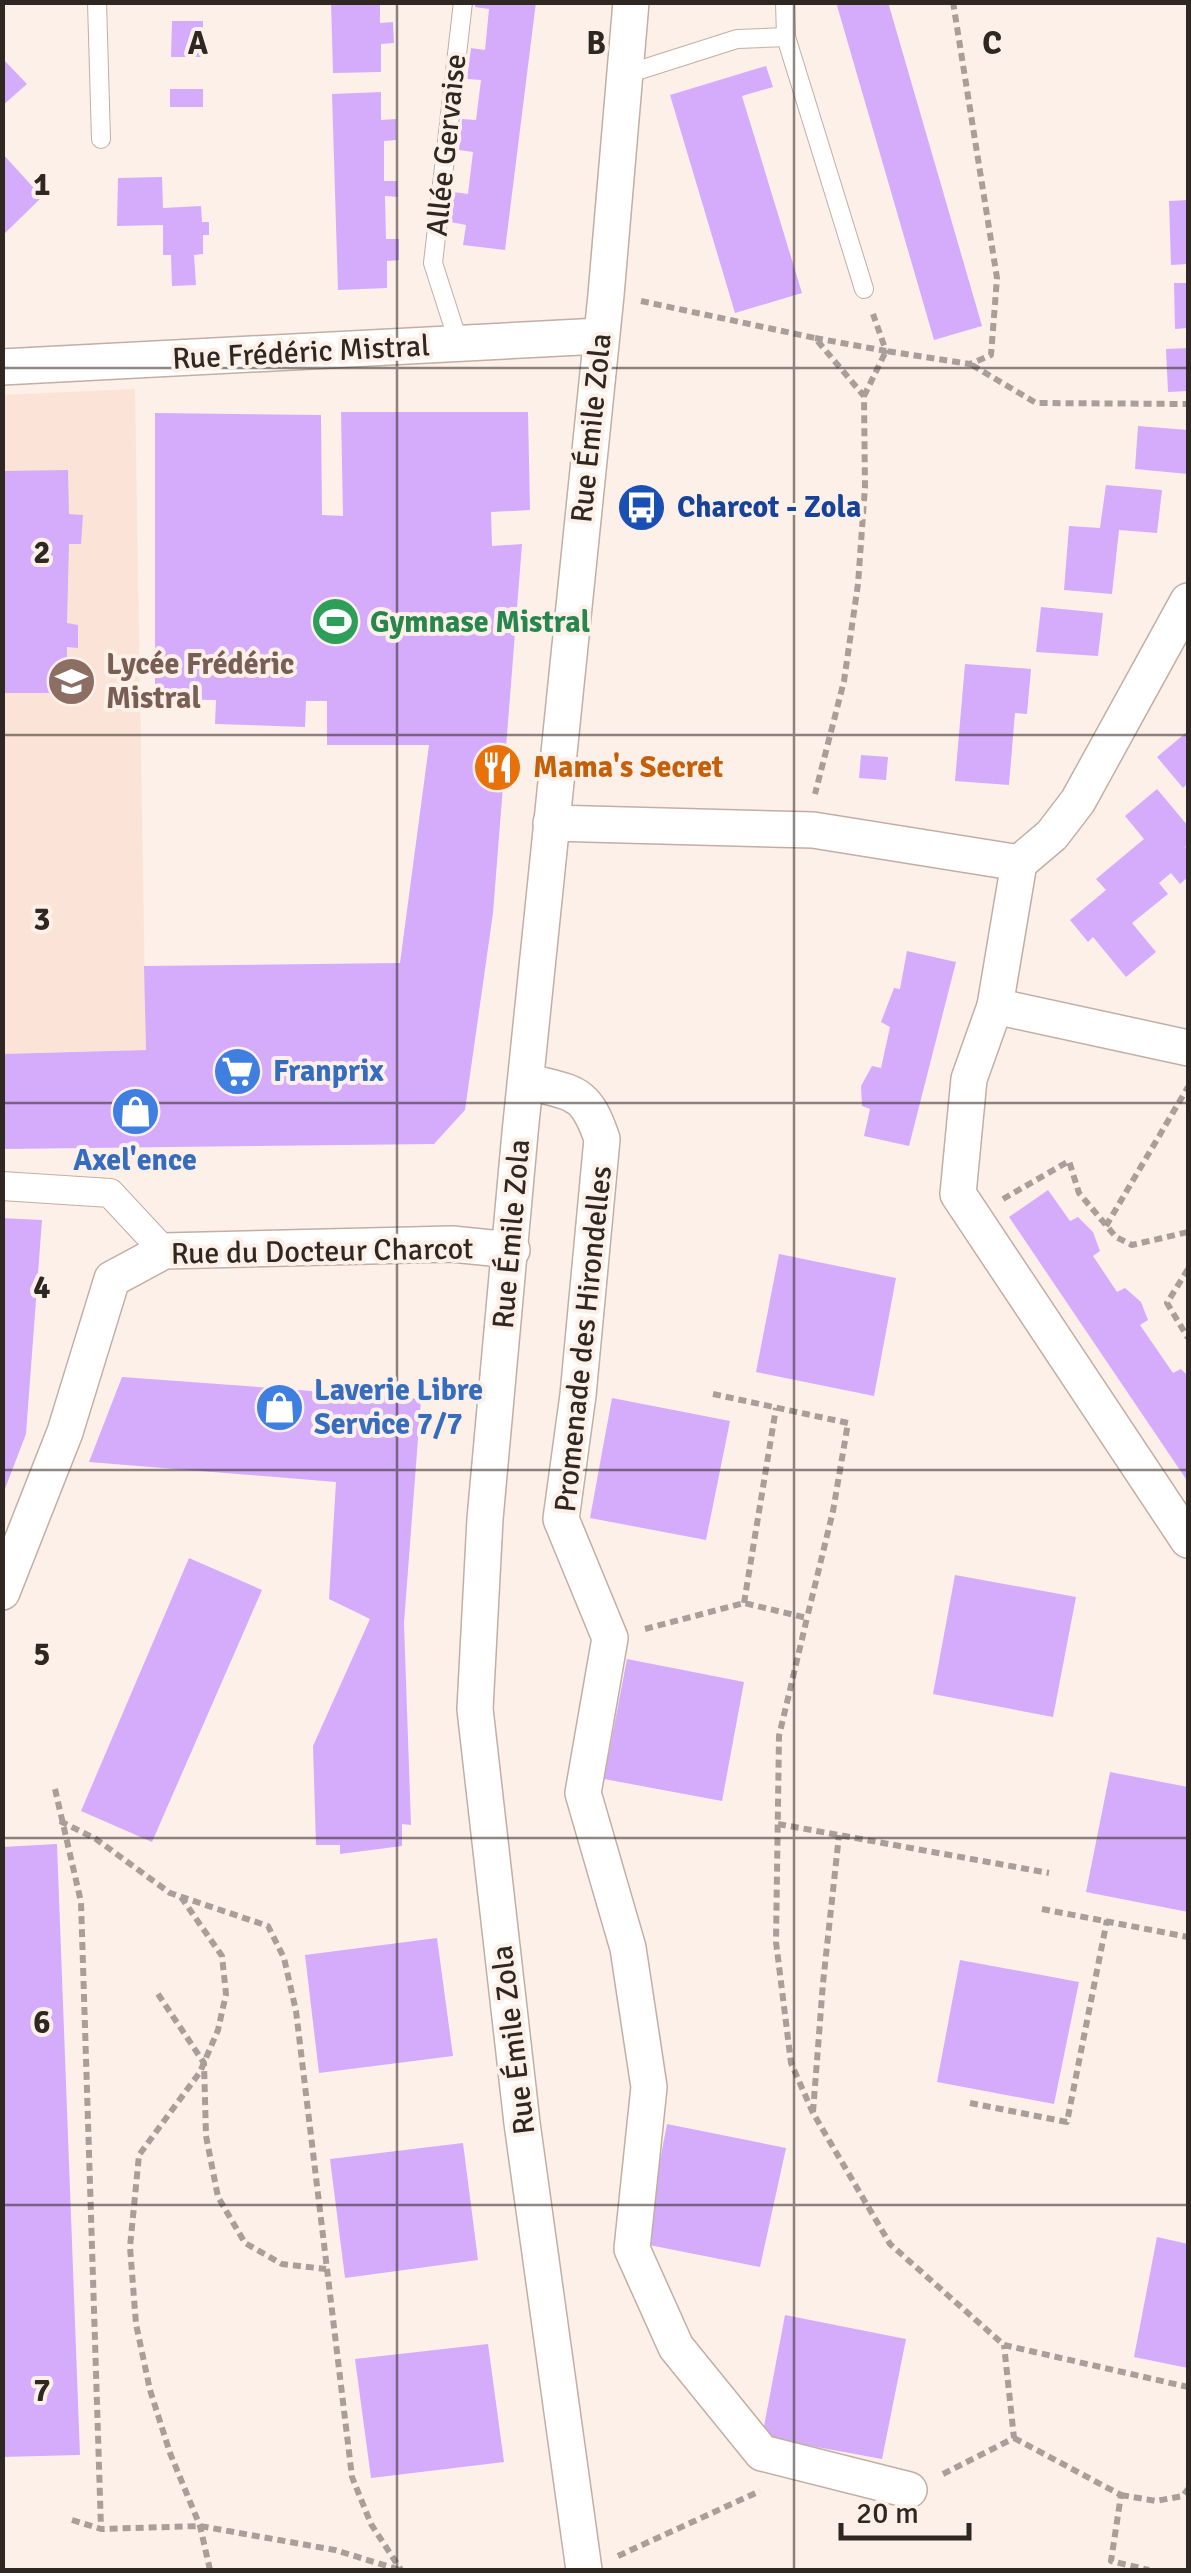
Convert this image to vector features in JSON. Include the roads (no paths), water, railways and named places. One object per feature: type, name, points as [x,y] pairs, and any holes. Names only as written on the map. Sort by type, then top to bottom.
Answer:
[{"type":"street","name":"Rue Émile Zola","points":[[600,2564],[522,2123],[475,1709],[486,1520],[526,1081],[606,295],[631,2]]},
{"type":"street","name":"Rue Frédéric Mistral","points":[[2,366],[600,336]]},
{"type":"street","points":[[1188,601],[1078,801],[1052,835],[1019,864],[994,1006],[970,1079],[958,1194],[1188,1540]]},
{"type":"street","points":[[551,823],[813,830],[1019,864]]},
{"type":"street","points":[[994,1006],[1188,1048]]},
{"type":"street","name":"Promenade des Hirondelles","points":[[526,1081],[578,1095],[593,1112],[602,1140],[578,1395],[561,1518],[610,1638],[583,1793],[628,1948],[648,2088],[632,2250],[676,2347],[762,2453],[909,2490]]},
{"type":"street","points":[[2,1186],[110,1192],[164,1251]]},
{"type":"street","name":"Rue du Docteur Charcot","points":[[2,1592],[65,1432],[112,1279],[164,1251],[452,1244],[512,1250]]},
{"type":"lane","points":[[97,2],[102,139]]},
{"type":"lane","name":"Allée Gervaise","points":[[459,344],[433,263],[462,2]]},
{"type":"lane","points":[[785,2],[786,36],[864,289]]},
{"type":"lane","points":[[624,75],[738,39],[786,36]]},
{"type":"place","name":"Charcot - Zola","points":[[642,507]]},
{"type":"place","name":"Gymnase Mistral","points":[[335,622]]},
{"type":"place","name":"Lycée Frédéric Mistral","points":[[71,681]]},
{"type":"place","name":"Mama's Secret","points":[[498,767]]},
{"type":"place","name":"Franprix","points":[[238,1071]]},
{"type":"place","name":"Axel'ence","points":[[135,1111]]},
{"type":"place","name":"Laverie Libre Service 7/7","points":[[279,1407]]}]
